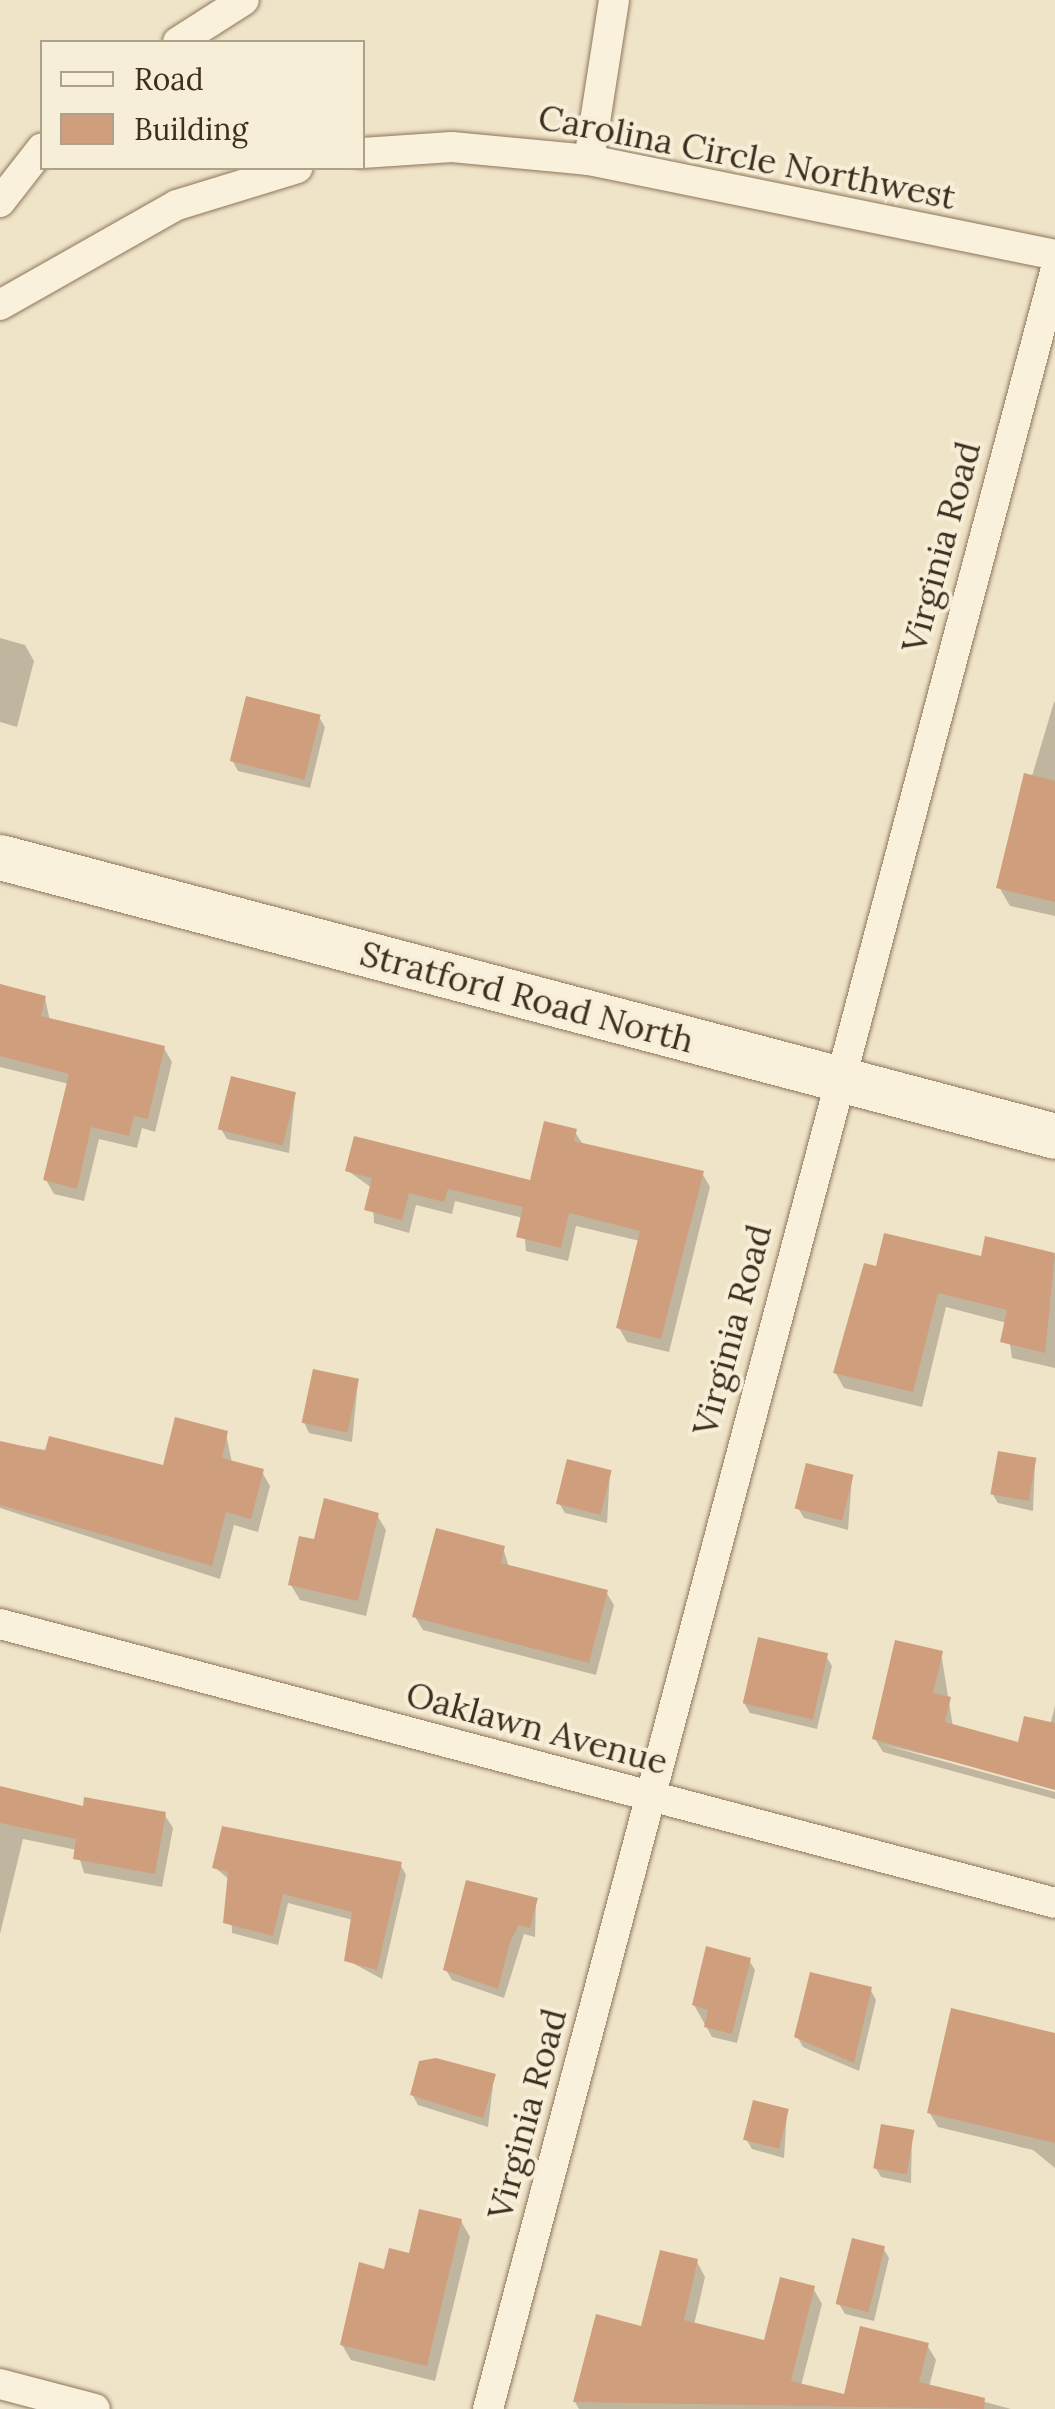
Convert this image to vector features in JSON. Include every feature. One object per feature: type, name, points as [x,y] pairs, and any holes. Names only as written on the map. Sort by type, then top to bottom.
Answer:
[{"type":"main road","name":"Stratford Road North","points":[[0,857],[1055,1136]]},
{"type":"street","points":[[181,40],[244,0]]},
{"type":"street","points":[[589,160],[614,0]]},
{"type":"street","name":"Carolina Circle Northwest","points":[[365,153],[452,147],[589,160],[1055,255]]},
{"type":"street","points":[[0,202],[40,151]]},
{"type":"street","points":[[0,305],[177,205],[291,170]]},
{"type":"street","name":"Virginia Road","points":[[488,2409],[836,1080],[1055,272]]},
{"type":"street","name":"Oaklawn Avenue","points":[[0,1624],[1055,1903]]},
{"type":"street","points":[[0,2384],[95,2409]]},
{"type":"building","points":[[246,696],[321,715],[305,780],[230,761]]},
{"type":"building","points":[[1024,773],[1055,781],[1055,902],[996,888]]},
{"type":"building","points":[[0,984],[46,996],[41,1016],[165,1046],[148,1119],[134,1116],[129,1136],[91,1127],[77,1189],[43,1180],[69,1074],[0,1056]]},
{"type":"building","points":[[231,1076],[296,1092],[283,1146],[218,1129]]},
{"type":"building","points":[[544,1121],[577,1129],[574,1141],[704,1171],[661,1339],[616,1328],[640,1231],[569,1213],[561,1248],[516,1237],[523,1207],[448,1189],[444,1202],[409,1193],[402,1220],[364,1210],[372,1178],[345,1171],[354,1136],[530,1180]]},
{"type":"building","points":[[884,1233],[981,1256],[985,1236],[1055,1253],[1045,1353],[1000,1342],[1007,1310],[938,1293],[913,1392],[833,1373],[864,1263],[876,1266]]},
{"type":"building","points":[[313,1369],[359,1379],[348,1433],[302,1423]]},
{"type":"building","points":[[175,1417],[228,1431],[222,1458],[264,1469],[251,1519],[226,1512],[212,1566],[0,1505],[0,1441],[45,1451],[49,1436],[163,1465]]},
{"type":"building","points":[[998,1451],[1036,1458],[1029,1501],[990,1494]]},
{"type":"building","points":[[567,1459],[612,1470],[601,1515],[556,1504]]},
{"type":"building","points":[[806,1463],[854,1475],[842,1520],[795,1509]]},
{"type":"building","points":[[324,1498],[379,1513],[358,1601],[288,1585],[299,1536],[314,1539]]},
{"type":"building","points":[[436,1528],[505,1546],[501,1563],[608,1590],[589,1663],[412,1617]]},
{"type":"building","points":[[758,1637],[828,1653],[813,1719],[743,1703]]},
{"type":"building","points":[[895,1640],[943,1651],[933,1693],[951,1697],[945,1722],[1018,1742],[1024,1716],[1055,1723],[1055,1790],[872,1739]]},
{"type":"building","points":[[0,1786],[83,1806],[84,1797],[166,1812],[155,1874],[73,1859],[76,1839],[0,1823]]},
{"type":"building","points":[[222,1826],[402,1862],[377,1970],[344,1961],[352,1912],[283,1894],[273,1936],[223,1923],[228,1872],[212,1868]]},
{"type":"building","points":[[466,1880],[538,1898],[530,1928],[519,1925],[510,1942],[498,1989],[443,1970]]},
{"type":"building","points":[[706,1946],[751,1958],[732,2034],[704,2027],[708,2010],[692,2005]]},
{"type":"building","points":[[810,1972],[872,1987],[854,2063],[794,2037]]},
{"type":"building","points":[[951,2008],[1055,2033],[1055,2143],[927,2113]]},
{"type":"building","points":[[436,2058],[496,2074],[483,2118],[410,2095],[419,2061]]},
{"type":"building","points":[[753,2100],[789,2109],[779,2149],[743,2140]]},
{"type":"building","points":[[881,2124],[914,2130],[907,2174],[873,2168]]},
{"type":"building","points":[[419,2209],[462,2219],[427,2366],[340,2345],[359,2262],[384,2269],[389,2248],[409,2253]]},
{"type":"building","points":[[852,2238],[885,2246],[869,2312],[836,2304]]},
{"type":"building","points":[[660,2250],[698,2259],[684,2320],[764,2340],[780,2277],[815,2286],[791,2381],[844,2394],[860,2326],[929,2343],[919,2382],[985,2398],[984,2409],[573,2402],[596,2314],[641,2326]]}]
